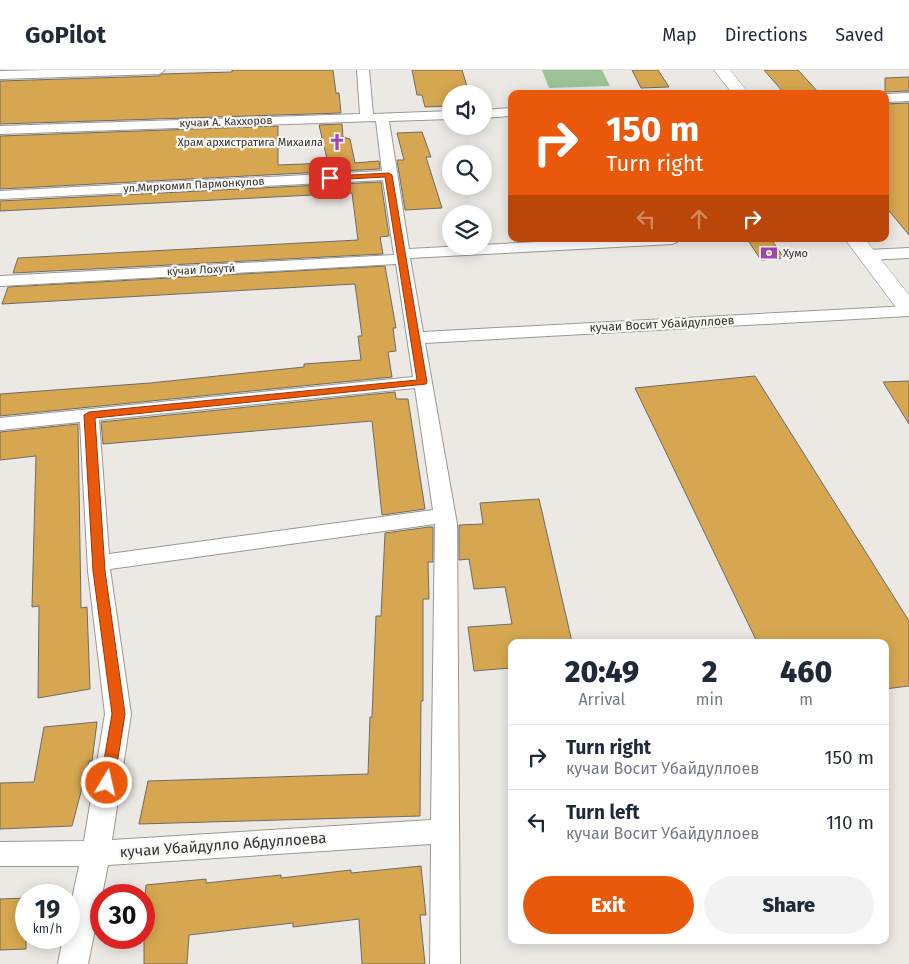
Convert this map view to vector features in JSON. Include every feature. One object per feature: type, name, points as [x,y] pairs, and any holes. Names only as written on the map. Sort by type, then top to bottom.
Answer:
[{"type":"street","points":[[0,75],[159,70]]},
{"type":"street","points":[[363,70],[367,116]]},
{"type":"street","points":[[722,70],[738,90]]},
{"type":"street","points":[[889,98],[909,97]]},
{"type":"street","points":[[492,113],[508,112]]},
{"type":"street","name":"кучаи А. Каххоров","points":[[0,130],[367,116],[382,118],[442,115]]},
{"type":"street","points":[[382,118],[389,175],[444,516],[445,964]]},
{"type":"street","name":"ул.Миркомил Пармонкулов","points":[[0,195],[389,175]]},
{"type":"street","name":"кӯчаи Лохутӣ","points":[[0,281],[627,242]]},
{"type":"street","points":[[861,247],[909,253]]},
{"type":"street","points":[[861,247],[909,310]]},
{"type":"street","name":"кучаи Восит Убайдуллоев","points":[[415,338],[909,310]]},
{"type":"street","points":[[0,424],[422,382]]},
{"type":"street","points":[[73,964],[96,853],[118,714],[99,563],[89,415]]},
{"type":"street","points":[[99,563],[444,516]]},
{"type":"street","name":"кучаи Убайдулло Абдуллоева","points":[[0,854],[445,843]]},
{"type":"green space","points":[[542,70],[602,70],[610,86],[549,88]]},
{"type":"building","points":[[232,70],[333,70],[336,93],[339,93],[341,113],[0,124],[0,81],[159,76],[162,74],[232,72]]},
{"type":"building","points":[[412,70],[462,70],[467,85],[442,85],[442,106],[425,107],[422,95],[417,95]]},
{"type":"building","points":[[632,70],[658,70],[669,87],[641,88]]},
{"type":"building","points":[[764,70],[798,70],[816,90],[781,90]]},
{"type":"building","points":[[909,77],[909,91],[889,92],[889,90],[885,90],[885,78]]},
{"type":"building","points":[[909,103],[909,235],[889,211],[889,104]]},
{"type":"building","points":[[342,124],[343,137],[350,139],[355,163],[379,161],[380,169],[0,189],[0,136],[278,126],[278,165],[328,163],[319,125]]},
{"type":"building","points":[[422,132],[431,157],[426,157],[442,208],[405,210],[397,160],[404,160],[397,133]]},
{"type":"building","points":[[381,182],[389,236],[380,237],[383,254],[13,273],[18,258],[358,240],[352,193],[0,211],[0,201]]},
{"type":"building","name":"Хумо","points":[[749,242],[773,242],[784,258],[761,260]]},
{"type":"building","points":[[385,266],[396,328],[393,328],[396,351],[388,352],[392,377],[0,416],[0,394],[150,383],[304,367],[304,364],[361,360],[358,336],[362,336],[355,284],[2,304],[8,287]]},
{"type":"building","points":[[755,376],[909,621],[909,686],[889,688],[889,639],[756,639],[635,388]]},
{"type":"building","points":[[909,381],[909,424],[883,382]]},
{"type":"building","points":[[395,392],[396,399],[408,399],[425,509],[382,515],[372,421],[103,444],[101,422]]},
{"type":"building","points":[[78,424],[81,608],[87,607],[90,689],[38,698],[39,606],[32,607],[36,456],[0,460],[0,432]]},
{"type":"building","points":[[539,499],[571,639],[508,639],[508,668],[474,671],[468,627],[512,624],[505,587],[474,589],[469,559],[459,560],[459,525],[483,524],[480,503]]},
{"type":"building","points":[[433,527],[433,562],[428,562],[429,599],[423,599],[420,816],[139,824],[148,781],[368,774],[376,616],[381,616],[385,533]]},
{"type":"building","points":[[97,722],[92,761],[89,761],[72,826],[0,829],[0,783],[34,782],[44,727]]},
{"type":"building","points":[[421,866],[426,915],[420,915],[425,964],[362,964],[359,919],[293,927],[293,923],[189,935],[187,964],[144,964],[144,949],[155,949],[155,884],[206,879],[206,883],[281,875],[281,878],[351,870],[351,873]]},
{"type":"building","points":[[15,898],[15,949],[26,949],[0,950],[0,899]]},
{"type":"place","name":"Храм архистратига Михаила","points":[[337,142]]},
{"type":"place","name":"Хумо","points":[[769,253]]},
{"type":"route","points":[[107,783],[118,714],[99,571],[89,415],[422,382],[389,175],[330,178]]}]
